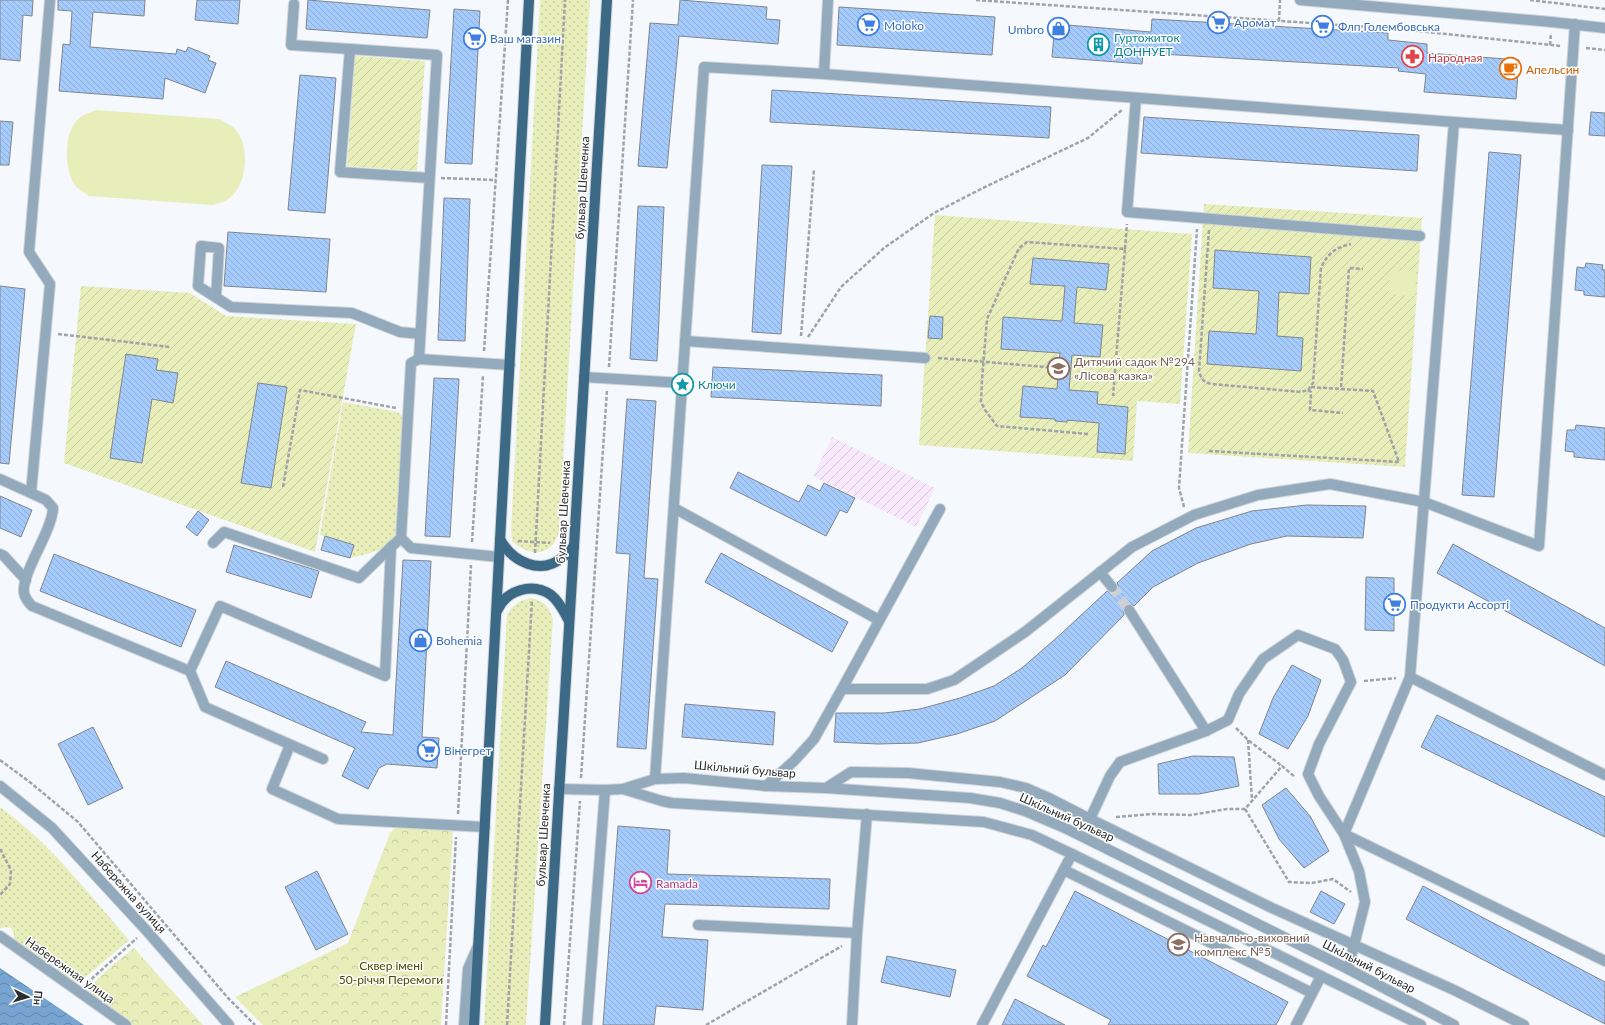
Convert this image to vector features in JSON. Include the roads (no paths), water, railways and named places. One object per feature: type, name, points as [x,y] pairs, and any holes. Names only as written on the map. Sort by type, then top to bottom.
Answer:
[{"type":"main road","points":[[474,1025],[529,0]]},
{"type":"main road","name":"бульвар Шевченка","points":[[545,1025],[558,789],[607,0]]},
{"type":"main road","points":[[500,539],[505,549],[511,555],[524,563],[534,566],[554,563],[564,557],[574,546]]},
{"type":"main road","points":[[496,615],[500,605],[512,593],[518,590],[533,589],[550,595],[560,604],[569,621]]},
{"type":"street","points":[[31,493],[50,284],[30,252],[50,0]]},
{"type":"street","points":[[824,74],[828,0]]},
{"type":"street","points":[[1300,0],[1349,2],[1605,28]]},
{"type":"street","points":[[294,4],[291,45],[437,55],[428,178],[419,359]]},
{"type":"street","points":[[842,689],[927,689],[954,680],[1025,632],[1132,546],[1189,518],[1258,495],[1330,484],[1424,502],[1538,546],[1575,24]]},
{"type":"street","points":[[350,49],[340,172],[428,178]]},
{"type":"street","points":[[655,779],[704,67],[824,74],[1568,130]]},
{"type":"street","points":[[1136,98],[1127,212],[1420,236]]},
{"type":"street","points":[[1344,834],[1410,677],[1454,122]]},
{"type":"street","points":[[216,297],[219,248],[201,246],[198,286],[231,307],[352,313],[400,332],[420,334]]},
{"type":"street","points":[[685,341],[925,358]]},
{"type":"street","points":[[213,543],[224,532],[359,578],[401,538],[411,363],[419,359],[483,364],[510,364]]},
{"type":"street","points":[[584,377],[682,383]]},
{"type":"street","points":[[0,479],[46,500],[53,508],[53,514],[26,580],[24,591],[27,600],[32,606],[190,671],[205,707],[324,759]]},
{"type":"street","points":[[674,508],[879,620]]},
{"type":"street","points":[[766,786],[794,761],[814,738],[940,509]]},
{"type":"street","points":[[401,538],[411,548],[499,557]]},
{"type":"street","points":[[190,671],[220,606],[385,676],[391,547]]},
{"type":"street","points":[[0,554],[4,556],[26,580]]},
{"type":"street","points":[[1100,572],[1112,587]]},
{"type":"street","points":[[1129,610],[1206,731]]},
{"type":"street","points":[[1090,819],[1110,776],[1120,762],[1206,731],[1228,720],[1239,694],[1263,659],[1298,635],[1335,649],[1343,660],[1351,682],[1319,744],[1308,774],[1319,796],[1344,834],[1359,871],[1365,902],[1348,969]]},
{"type":"street","points":[[1410,677],[1605,775]]},
{"type":"street","points":[[290,745],[272,789],[338,819],[485,827]]},
{"type":"street","points":[[826,788],[851,772],[908,773],[1000,782],[1026,788],[1272,908],[1454,990],[1524,1025]]},
{"type":"street","name":"Шкільний бульвар","points":[[558,789],[623,789],[655,779],[684,778],[766,786],[826,788],[970,798],[1000,804],[1025,811],[1079,835],[1348,969],[1454,1025]]},
{"type":"street","name":"Набережна вулиця","points":[[0,786],[52,828],[146,930],[229,1025]]},
{"type":"street","points":[[623,789],[662,802],[984,822],[1032,835],[1421,1025]]},
{"type":"street","points":[[587,1025],[605,790]]},
{"type":"street","points":[[852,1025],[857,935],[867,814]]},
{"type":"street","points":[[1344,834],[1605,961]]},
{"type":"street","points":[[982,1025],[1072,854]]},
{"type":"street","points":[[1064,870],[1312,993]]},
{"type":"street","points":[[698,925],[857,935]]},
{"type":"street","name":"Набережная улица","points":[[0,936],[126,1025]]},
{"type":"street","points":[[464,1025],[468,969],[479,944]]},
{"type":"street","points":[[1296,1025],[1321,976]]},
{"type":"street","points":[[1426,1025],[1433,1014]]},
{"type":"water","points":[[0,968],[84,1025],[0,1025]]},
{"type":"tunnel","points":[[1112,587],[1129,610]]},
{"type":"place","name":"Аромат","points":[[1219,22]]},
{"type":"place","name":"Moloko","points":[[869,25]]},
{"type":"place","name":"Флп Голембовська","points":[[1322,26]]},
{"type":"place","name":"Umbro","points":[[1059,29]]},
{"type":"place","name":"Ваш магазин","points":[[475,38]]},
{"type":"place","name":"Гуртожиток ДОННУЕТ","points":[[1099,44]]},
{"type":"place","name":"Народная","points":[[1413,57]]},
{"type":"place","name":"Апельсин","points":[[1511,69]]},
{"type":"place","name":"Дитячий садок №294 «Лісова казка»","points":[[1059,368]]},
{"type":"place","name":"Ключи","points":[[682,384]]},
{"type":"place","name":"Продукти Ассорті","points":[[1394,604]]},
{"type":"place","name":"Bohemia","points":[[421,640]]},
{"type":"place","name":"Вінегрет","points":[[428,750]]},
{"type":"place","name":"Ramada","points":[[640,883]]},
{"type":"place","name":"Навчально-виховний комплекс №5","points":[[1178,944]]},
{"type":"park label","name":"Сквер імені 50-річчя Перемоги","points":[[391,972]]}]
